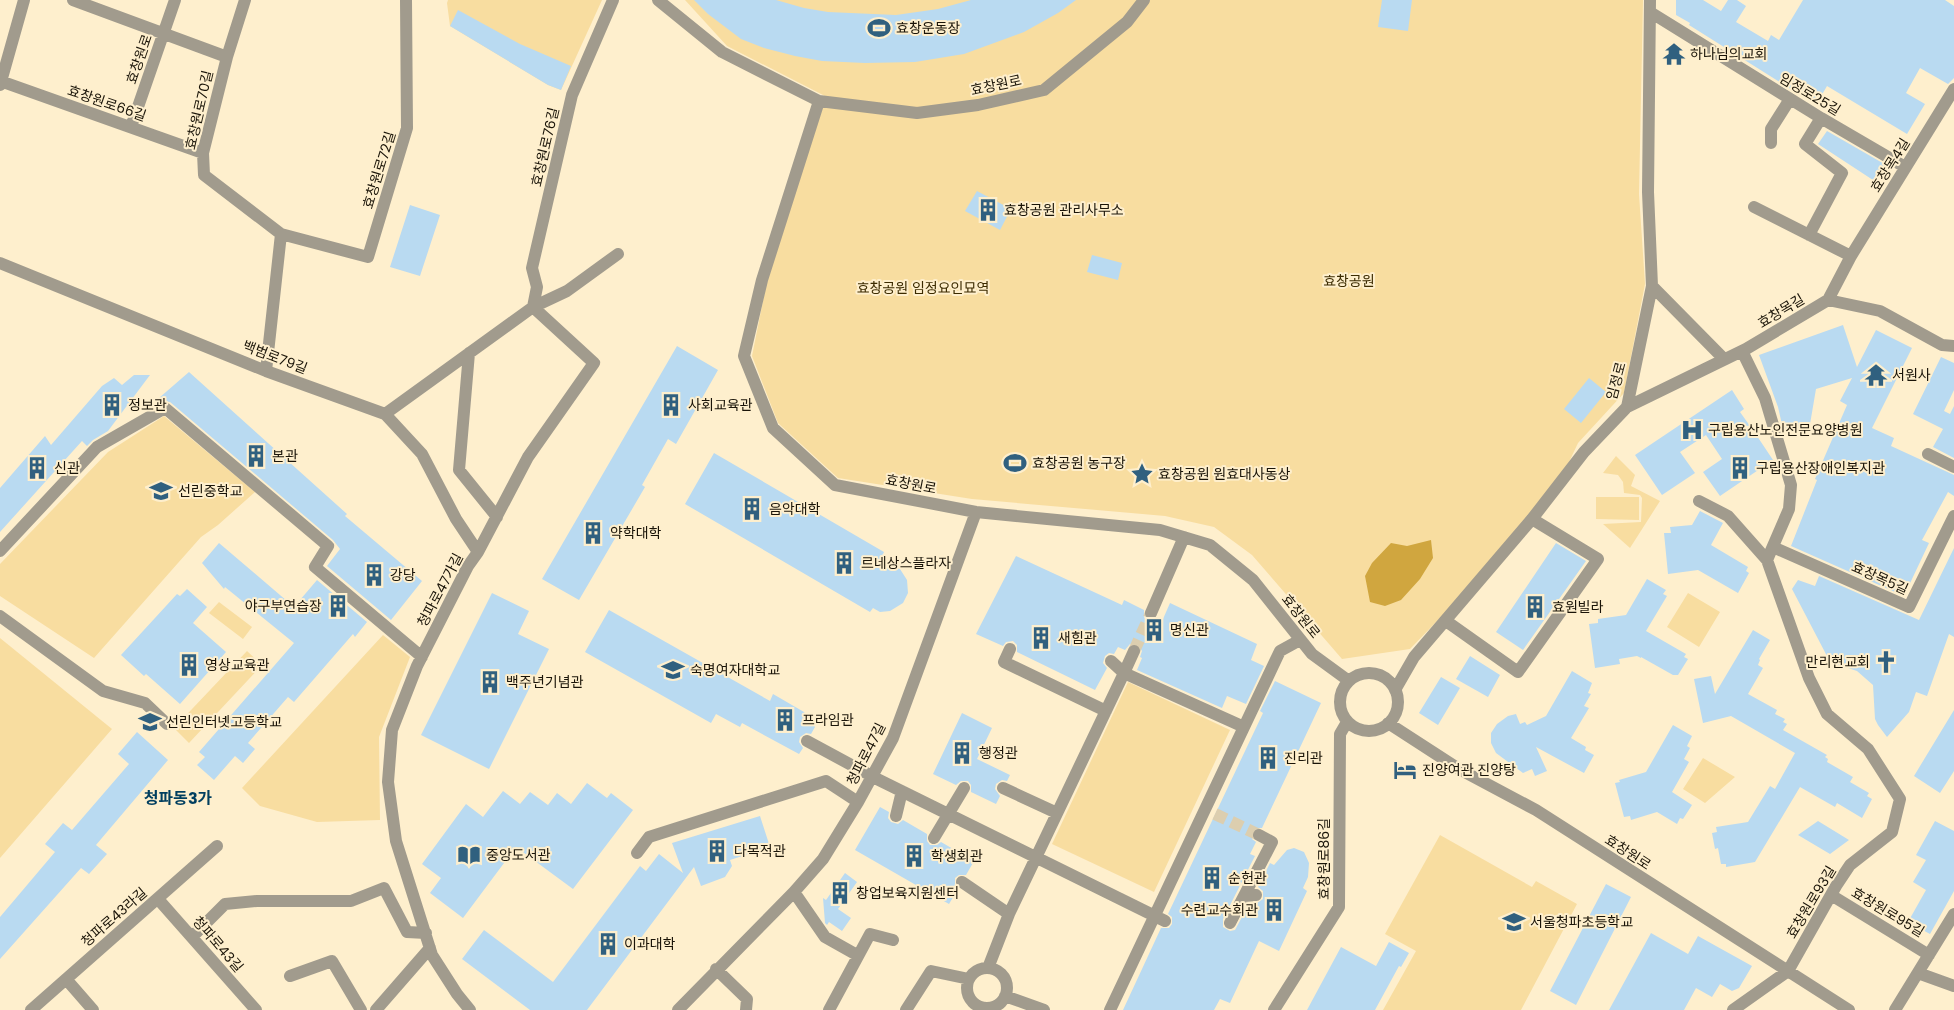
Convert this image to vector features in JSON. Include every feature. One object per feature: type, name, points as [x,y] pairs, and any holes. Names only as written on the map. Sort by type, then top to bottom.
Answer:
[{"type":"street","name":"효창원로66길","points":[[24,0],[0,83],[203,153]]},
{"type":"street","points":[[72,0],[227,57]]},
{"type":"street","name":"효창원로","points":[[131,127],[175,0]]},
{"type":"street","name":"효창원로70길","points":[[245,0],[227,57],[203,153],[204,175],[281,234]]},
{"type":"street","name":"효창원로72길","points":[[281,234],[368,257],[407,128],[406,0]]},
{"type":"street","name":"효창원로76길","points":[[533,307],[537,288],[532,268],[572,95],[613,0]]},
{"type":"street","name":"효창원로","points":[[658,0],[722,52],[819,101],[917,113],[978,105],[1044,90],[1127,22],[1144,0]]},
{"type":"street","name":"임정로25길","points":[[1650,6],[1790,99],[1905,167]]},
{"type":"street","name":"임정로","points":[[1395,690],[1414,657],[1532,519],[1584,452],[1627,407],[1652,286],[1648,192],[1650,6]]},
{"type":"street","name":"효창목4길","points":[[1828,300],[1851,256],[1954,89]]},
{"type":"street","points":[[1771,143],[1771,129],[1790,99]]},
{"type":"street","name":"효창원로","points":[[819,101],[762,280],[744,356],[773,428],[835,485],[976,512],[1160,530],[1210,546],[1253,580],[1312,654],[1349,681]]},
{"type":"street","points":[[1809,235],[1842,173],[1804,144],[1821,118]]},
{"type":"street","points":[[1754,207],[1851,256]]},
{"type":"street","points":[[266,371],[281,234]]},
{"type":"street","points":[[385,414],[533,307],[567,291],[618,254]]},
{"type":"street","name":"백범로79길","points":[[0,263],[266,371],[385,414],[422,454],[456,519],[478,552]]},
{"type":"street","points":[[1652,286],[1724,359]]},
{"type":"street","points":[[1828,300],[1880,311],[1942,344],[1954,346]]},
{"type":"street","name":"효창목길","points":[[1627,407],[1742,350],[1828,300]]},
{"type":"street","name":"청파로47가길","points":[[470,1010],[432,955],[396,841],[388,782],[392,730],[422,657],[468,566],[478,552],[528,457],[594,363],[533,307]]},
{"type":"street","points":[[1699,501],[1728,516],[1767,560],[1789,509],[1791,485],[1765,398],[1742,350]]},
{"type":"street","points":[[470,353],[459,470],[497,517]]},
{"type":"street","points":[[0,551],[97,447],[165,408],[328,546],[315,567],[422,657]]},
{"type":"street","points":[[1928,454],[1954,467]]},
{"type":"street","name":"청파로47길","points":[[678,1010],[716,969],[794,892],[823,859],[858,802],[893,738],[976,512]]},
{"type":"street","name":"효창목5길","points":[[1773,547],[1909,607],[1950,535],[1954,516]]},
{"type":"street","points":[[1446,621],[1518,672],[1598,559],[1532,519]]},
{"type":"street","points":[[1150,613],[1184,538]]},
{"type":"street","name":"효창원로93길","points":[[1767,560],[1809,678],[1827,714],[1868,749],[1900,799],[1892,832],[1850,865],[1830,895],[1788,971]]},
{"type":"street","points":[[0,616],[104,691],[145,703],[167,724]]},
{"type":"street","points":[[1110,1010],[1159,919],[1210,812],[1244,727],[1280,652],[1300,640]]},
{"type":"street","points":[[1010,649],[1004,662],[1106,711]]},
{"type":"street","points":[[988,968],[1009,914],[1134,651]]},
{"type":"street","points":[[1111,661],[1124,673],[1244,727]]},
{"type":"street","points":[[1365,673],[1383,677],[1395,690],[1397,708],[1394,716],[1381,728],[1372,731],[1354,727],[1347,722],[1342,714],[1340,706],[1344,688],[1349,681],[1365,673]]},
{"type":"street","name":"효창원로86길","points":[[1274,1010],[1339,907],[1340,734],[1347,722]]},
{"type":"street","name":"효창원로","points":[[1388,723],[1459,769],[1536,810],[1849,1010]]},
{"type":"street","points":[[807,741],[949,815],[1159,919]]},
{"type":"street","points":[[636,853],[649,836],[826,780],[858,802]]},
{"type":"street","points":[[934,838],[964,788]]},
{"type":"street","points":[[1003,788],[1058,813]]},
{"type":"street","points":[[896,816],[902,791]]},
{"type":"street","points":[[1230,923],[1250,896],[1272,842],[1259,835]]},
{"type":"street","name":"청파로43라길","points":[[32,1010],[217,846]]},
{"type":"street","points":[[962,882],[1009,914]]},
{"type":"street","points":[[192,937],[225,904],[257,901],[351,901],[384,888],[407,932],[426,933]]},
{"type":"street","points":[[794,892],[825,937],[857,955]]},
{"type":"street","name":"효창원로95길","points":[[1830,895],[1929,955]]},
{"type":"street","name":"청파로43길","points":[[158,899],[256,1010]]},
{"type":"street","name":"효창원로95길","points":[[1895,1010],[1954,914]]},
{"type":"street","points":[[829,1010],[870,934],[893,940]]},
{"type":"street","points":[[376,1010],[430,948]]},
{"type":"street","points":[[290,976],[332,961],[361,1010]]},
{"type":"street","points":[[988,968],[998,971],[1007,985],[1005,996],[997,1005],[991,1007],[979,1006],[970,998],[968,991],[969,979],[977,971],[988,968]]},
{"type":"street","points":[[716,969],[746,999],[746,1010]]},
{"type":"street","points":[[911,1008],[931,971],[969,979]]},
{"type":"street","points":[[1735,1010],[1788,971]]},
{"type":"street","points":[[1918,973],[1954,986]]},
{"type":"street","points":[[66,979],[93,1010]]},
{"type":"street","points":[[1005,996],[1044,1010]]},
{"type":"green space","points":[[448,0],[602,0],[561,90],[548,85],[450,26]]},
{"type":"green space","name":"효창공원","points":[[685,0],[1643,0],[1639,194],[1645,284],[1624,393],[1578,443],[1561,479],[1469,588],[1410,649],[1342,659],[1252,555],[1214,527],[1165,516],[972,499],[838,478],[778,423],[752,356],[767,281],[825,96],[727,46]]},
{"type":"green space","points":[[164,416],[255,492],[218,525],[201,537],[94,658],[0,596],[0,564],[108,452]]},
{"type":"green space","points":[[1616,456],[1635,475],[1631,486],[1660,501],[1630,548],[1603,524],[1641,522],[1642,498],[1640,495],[1624,493],[1623,482],[1618,475],[1603,473]]},
{"type":"green space","points":[[1596,497],[1639,497],[1639,520],[1596,519]]},
{"type":"green space","points":[[1688,593],[1720,612],[1699,647],[1667,627]]},
{"type":"green space","points":[[219,602],[252,627],[243,639],[209,613]]},
{"type":"green space","points":[[383,635],[410,657],[379,737],[380,820],[317,822],[260,806],[242,788]]},
{"type":"green space","points":[[0,638],[112,729],[0,858]]},
{"type":"green space","points":[[247,651],[262,665],[189,743],[174,728]]},
{"type":"green space","points":[[1128,682],[1230,730],[1154,892],[1052,844]]},
{"type":"green space","points":[[1703,758],[1735,777],[1705,803],[1683,789]]},
{"type":"green space","points":[[1440,835],[1532,887],[1536,881],[1577,904],[1521,1010],[1383,1010],[1416,951],[1385,934]]},
{"type":"shaded area","points":[[1431,540],[1433,558],[1420,579],[1401,600],[1385,606],[1370,602],[1365,576],[1372,563],[1391,543],[1407,546]]},
{"type":"building","name":"효창운동장","points":[[694,0],[776,0],[828,12],[896,15],[938,9],[971,0],[1076,0],[1058,13],[1024,32],[964,54],[915,62],[865,63],[822,61],[764,48],[741,39],[708,14]]},
{"type":"building","points":[[1382,0],[1412,0],[1408,31],[1378,27]]},
{"type":"building","points":[[1676,0],[1703,0],[1721,11],[1728,0],[1737,0],[1746,6],[1736,22],[1768,41],[1771,35],[1779,40],[1803,0],[1945,0],[1954,6],[1954,78],[1948,84],[1920,68],[1906,93],[1925,104],[1907,134],[1827,86],[1816,105],[1689,25],[1690,23],[1676,15]]},
{"type":"building","points":[[458,10],[520,44],[571,66],[561,90],[548,85],[450,26]]},
{"type":"building","points":[[1827,131],[1886,165],[1876,182],[1818,144]]},
{"type":"building","name":"효창공원 관리사무소","points":[[977,191],[1011,209],[1000,230],[965,211]]},
{"type":"building","points":[[410,205],[440,215],[420,276],[390,267]]},
{"type":"building","points":[[1092,255],[1122,263],[1118,280],[1087,272]]},
{"type":"building","points":[[1843,325],[1857,367],[1876,330],[1912,348],[1872,428],[1894,438],[1891,446],[1954,475],[1954,496],[1948,492],[1922,540],[1929,543],[1904,596],[1791,546],[1817,480],[1815,479],[1847,405],[1840,401],[1852,378],[1816,389],[1809,430],[1783,429],[1778,407],[1759,355]]},
{"type":"building","points":[[677,346],[718,370],[676,444],[668,439],[642,485],[645,487],[579,600],[542,579]]},
{"type":"building","points":[[1941,357],[1954,363],[1954,390],[1944,411],[1950,414],[1954,406],[1954,458],[1933,447],[1943,429],[1913,414]]},
{"type":"building","points":[[189,372],[347,514],[345,516],[422,581],[391,620],[327,566],[340,549],[333,540],[170,402],[162,401],[159,398]]},
{"type":"building","points":[[134,375],[150,375],[108,431],[87,446],[82,441],[0,532],[0,488],[45,436],[51,445],[102,386],[114,378],[122,385]]},
{"type":"building","points":[[1589,378],[1606,392],[1581,423],[1564,409]]},
{"type":"building","points":[[1732,390],[1744,409],[1740,412],[1750,426],[1730,425],[1757,436],[1773,460],[1720,496],[1703,472],[1722,459],[1706,435],[1680,452],[1695,473],[1662,495],[1635,455]]},
{"type":"building","points":[[714,453],[884,552],[881,558],[900,569],[907,580],[908,593],[903,603],[890,611],[880,612],[873,608],[870,612],[685,504]]},
{"type":"building","points":[[1700,511],[1723,523],[1711,545],[1748,567],[1746,571],[1749,573],[1738,593],[1698,570],[1668,574],[1664,533],[1671,533],[1670,527],[1692,525]]},
{"type":"building","points":[[219,543],[294,607],[317,580],[367,622],[355,637],[353,634],[294,702],[288,697],[248,743],[255,749],[243,763],[235,756],[214,780],[197,765],[205,757],[199,752],[294,643],[225,587],[224,589],[202,563]]},
{"type":"building","name":"효원빌라","points":[[1556,543],[1586,561],[1523,650],[1496,632]]},
{"type":"building","name":"만리현교회","points":[[1954,548],[1954,637],[1949,634],[1927,696],[1916,692],[1909,712],[1887,737],[1875,719],[1873,685],[1857,671],[1839,665],[1828,658],[1792,589],[1798,580],[1815,586],[1819,576],[1919,620]]},
{"type":"building","name":"명신관","points":[[1016,556],[1122,605],[1124,600],[1144,610],[1144,617],[1148,621],[1158,617],[1163,619],[1170,603],[1257,644],[1251,660],[1264,666],[1246,704],[1227,696],[1222,708],[1137,670],[1142,658],[1140,657],[1142,651],[1137,643],[1130,644],[1125,650],[1118,647],[1114,654],[1109,653],[1105,656],[1103,663],[1107,668],[1095,690],[1017,652],[1017,645],[1013,641],[1006,642],[1003,646],[976,634]]},
{"type":"building","points":[[1647,579],[1666,590],[1663,594],[1667,596],[1646,631],[1686,654],[1684,657],[1688,659],[1678,675],[1673,675],[1637,656],[1619,659],[1620,664],[1595,668],[1589,624],[1598,623],[1598,619],[1626,615]]},
{"type":"building","points":[[187,589],[207,607],[193,623],[226,652],[180,704],[121,655],[177,594],[180,596]]},
{"type":"building","name":"백주년기념관","points":[[492,593],[529,611],[518,634],[549,649],[489,769],[421,735]]},
{"type":"building","points":[[609,610],[770,701],[773,694],[804,712],[815,727],[811,734],[806,733],[800,737],[799,742],[803,748],[799,754],[742,723],[740,727],[716,714],[711,723],[585,652]]},
{"type":"building","points":[[1753,630],[1770,640],[1759,659],[1758,665],[1763,668],[1748,694],[1777,710],[1775,714],[1785,719],[1783,722],[1787,724],[1783,730],[1827,755],[1825,757],[1828,759],[1827,762],[1853,777],[1850,782],[1869,793],[1867,796],[1872,799],[1862,818],[1837,803],[1835,807],[1800,787],[1755,862],[1726,867],[1726,864],[1721,864],[1718,848],[1715,849],[1712,833],[1717,832],[1716,827],[1748,822],[1770,786],[1775,789],[1795,753],[1731,716],[1703,723],[1694,679],[1711,676],[1715,694]]},
{"type":"building","points":[[1470,656],[1500,675],[1488,697],[1456,679]]},
{"type":"building","points":[[1572,671],[1592,683],[1588,693],[1591,694],[1584,706],[1589,708],[1571,738],[1586,747],[1585,750],[1594,755],[1584,773],[1536,747],[1547,771],[1535,776],[1532,769],[1523,773],[1496,753],[1491,743],[1491,733],[1497,724],[1508,716],[1516,714],[1520,724],[1525,722],[1527,725],[1546,716]]},
{"type":"building","points":[[1441,677],[1460,688],[1438,725],[1419,713]]},
{"type":"building","points":[[1275,681],[1321,703],[1262,828],[1255,828],[1252,832],[1252,839],[1256,842],[1250,854],[1255,856],[1223,919],[1223,927],[1230,931],[1235,930],[1249,904],[1257,903],[1263,899],[1263,891],[1258,887],[1270,863],[1274,865],[1287,850],[1294,848],[1304,852],[1309,863],[1308,877],[1303,888],[1307,891],[1279,951],[1259,941],[1230,1003],[1220,999],[1214,1010],[1123,1010],[1161,928],[1169,928],[1172,924],[1172,917],[1168,914],[1263,713],[1260,711]]},
{"type":"building","points":[[1954,710],[1954,771],[1940,793],[1914,776]]},
{"type":"building","name":"행정관","points":[[962,713],[992,728],[977,759],[1010,775],[1007,781],[1002,780],[996,784],[995,789],[1000,796],[996,804],[971,792],[971,785],[968,781],[961,781],[956,785],[933,774]]},
{"type":"building","points":[[1673,725],[1692,736],[1687,746],[1690,748],[1684,759],[1689,762],[1672,792],[1692,805],[1683,819],[1680,818],[1677,824],[1657,812],[1631,820],[1630,816],[1624,817],[1615,783],[1646,772]]},
{"type":"building","points":[[137,732],[168,760],[96,845],[107,854],[89,874],[81,868],[0,959],[0,917],[55,852],[45,844],[63,823],[72,830],[129,764],[118,754]]},
{"type":"building","points":[[587,783],[607,798],[611,793],[633,810],[573,889],[516,847],[463,918],[430,893],[441,878],[422,864],[466,804],[483,817],[503,791],[520,804],[530,792],[548,805],[557,793],[571,804]]},
{"type":"building","name":"학생회관","points":[[880,807],[889,812],[888,818],[891,822],[898,824],[903,820],[927,834],[927,841],[930,845],[937,845],[941,842],[974,861],[966,875],[959,875],[955,878],[955,885],[958,889],[949,904],[855,850]]},
{"type":"building","name":"이과대학","points":[[760,816],[770,847],[730,860],[732,866],[725,877],[701,886],[694,867],[587,1010],[530,1010],[462,959],[484,930],[553,982],[640,866],[646,871],[659,854],[683,873],[672,843]]},
{"type":"building","points":[[1818,821],[1849,840],[1830,854],[1798,835]]},
{"type":"building","points":[[1935,821],[1954,831],[1954,891],[1930,934],[1908,922],[1926,890],[1913,882],[1926,860],[1916,855]]},
{"type":"building","name":"창업보육지원센터","points":[[845,873],[857,882],[838,909],[851,918],[842,931],[829,922],[827,925],[825,923],[823,898],[826,900]]},
{"type":"building","points":[[1606,884],[1631,897],[1576,1005],[1550,991]]},
{"type":"building","points":[[1651,933],[1688,954],[1698,936],[1752,966],[1739,988],[1732,991],[1720,984],[1712,997],[1696,988],[1684,1010],[1609,1010]]},
{"type":"building","points":[[1389,942],[1409,953],[1401,967],[1399,966],[1375,1010],[1307,1010],[1341,947],[1376,966]]},
{"type":"tunnel","points":[[1134,651],[1151,613]]},
{"type":"tunnel","points":[[1215,814],[1259,835]]},
{"type":"place","name":"효창운동장","points":[[879,28]]},
{"type":"place","name":"하나님의교회","points":[[1674,54]]},
{"type":"place","name":"효창공원 관리사무소","points":[[988,210]]},
{"type":"place","name":"서원사","points":[[1876,375]]},
{"type":"place","name":"정보관","points":[[112,405]]},
{"type":"place","name":"사회교육관","points":[[671,405]]},
{"type":"place","name":"구립용산노인전문요양병원","points":[[1692,430]]},
{"type":"place","name":"본관","points":[[256,456]]},
{"type":"place","name":"효창공원 농구장","points":[[1015,463]]},
{"type":"place","name":"신관","points":[[37,468]]},
{"type":"place","name":"구립용산장애인복지관","points":[[1740,468]]},
{"type":"place","name":"효창공원 원효대사동상","points":[[1142,474]]},
{"type":"place","name":"선린중학교","points":[[161,491]]},
{"type":"place","name":"음악대학","points":[[752,509]]},
{"type":"place","name":"약학대학","points":[[593,533]]},
{"type":"place","name":"르네상스플라자","points":[[844,563]]},
{"type":"place","name":"강당","points":[[374,575]]},
{"type":"place","name":"야구부연습장","points":[[338,606]]},
{"type":"place","name":"효원빌라","points":[[1535,607]]},
{"type":"place","name":"명신관","points":[[1154,630]]},
{"type":"place","name":"새힘관","points":[[1041,638]]},
{"type":"place","name":"만리현교회","points":[[1886,662]]},
{"type":"place","name":"영상교육관","points":[[189,665]]},
{"type":"place","name":"숙명여자대학교","points":[[673,670]]},
{"type":"place","name":"백주년기념관","points":[[490,682]]},
{"type":"place","name":"프라임관","points":[[785,720]]},
{"type":"place","name":"선린인터넷고등학교","points":[[150,722]]},
{"type":"place","name":"행정관","points":[[962,753]]},
{"type":"place","name":"진리관","points":[[1268,758]]},
{"type":"place","name":"진양여관 진양탕","points":[[1405,770]]},
{"type":"place","name":"다목적관","points":[[717,851]]},
{"type":"place","name":"중앙도서관","points":[[469,855]]},
{"type":"place","name":"학생회관","points":[[914,856]]},
{"type":"place","name":"순헌관","points":[[1212,878]]},
{"type":"place","name":"창업보육지원센터","points":[[840,893]]},
{"type":"place","name":"수련교수회관","points":[[1274,910]]},
{"type":"place","name":"서울청파초등학교","points":[[1514,922]]},
{"type":"place","name":"이과대학","points":[[608,944]]},
{"type":"district","name":"청파동3가","points":[[178,798]]},
{"type":"park label","name":"효창공원 임정요인묘역","points":[[923,288]]}]
